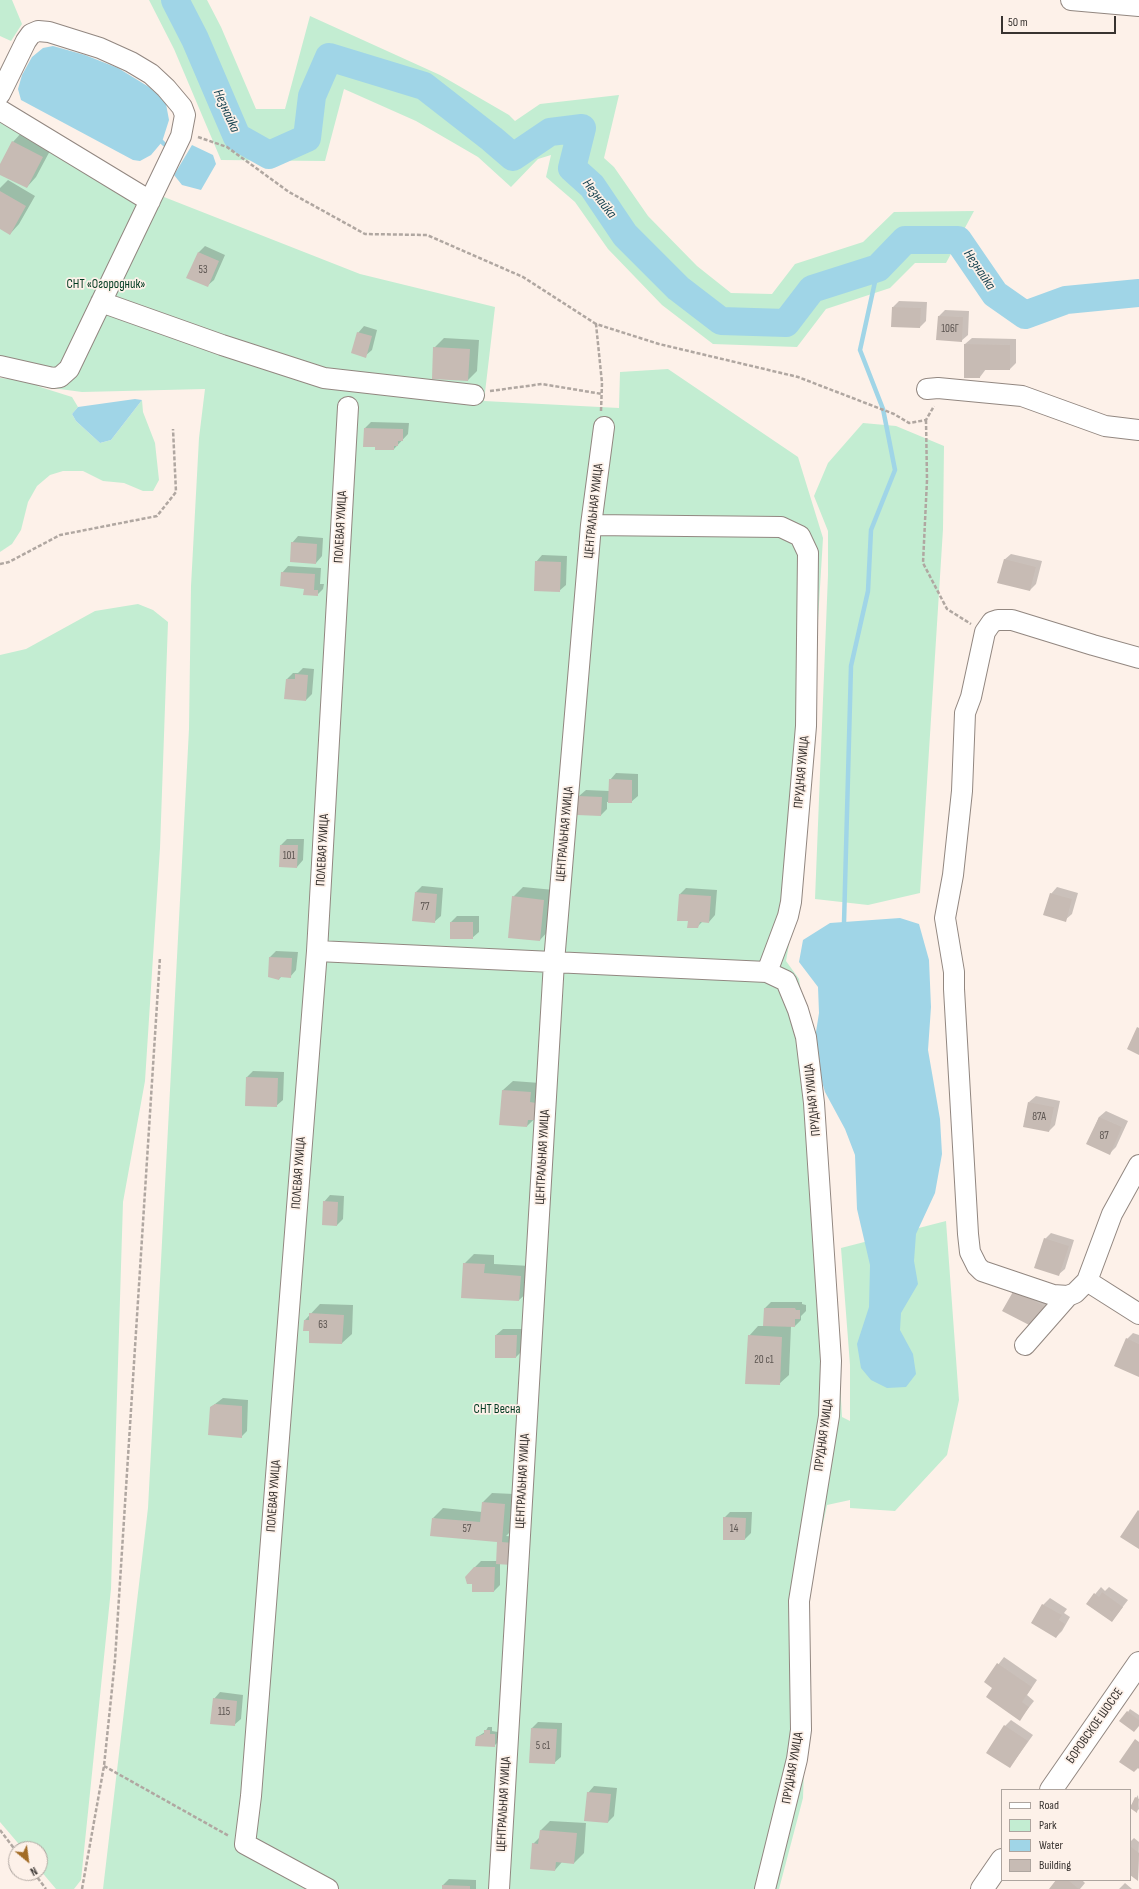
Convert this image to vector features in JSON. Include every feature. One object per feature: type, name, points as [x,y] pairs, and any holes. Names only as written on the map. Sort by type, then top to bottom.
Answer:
[{"type":"main road","name":"БОРОВСКОЕ ШОССЕ","points":[[1052,1789],[1139,1663]]},
{"type":"main road","points":[[982,1889],[1001,1861]]},
{"type":"street","points":[[1071,0],[1139,6]]},
{"type":"street","points":[[0,94],[26,41],[31,34],[38,31],[48,32],[100,48],[131,62],[151,74],[182,107],[185,115],[183,131],[69,369],[60,377],[52,378],[0,366]]},
{"type":"street","points":[[0,110],[150,201]]},
{"type":"street","points":[[101,302],[222,345],[324,378],[474,395]]},
{"type":"street","points":[[932,389],[1022,396],[1105,426],[1139,430]]},
{"type":"street","name":"ПОЛЕВАЯ УЛИЦА","points":[[245,1844],[251,1796],[317,951],[348,407]]},
{"type":"street","name":"ЦЕНТРАЛЬНАЯ УЛИЦА","points":[[499,1889],[554,962],[591,525],[604,427]]},
{"type":"street","name":"ПРУДНАЯ УЛИЦА","points":[[591,525],[781,527],[800,536],[808,553],[806,726],[791,902],[788,916],[767,972],[786,981],[798,1010],[806,1037],[814,1103],[831,1361],[828,1416],[799,1601],[801,1730],[798,1760],[765,1889]]},
{"type":"street","points":[[1068,1296],[1053,1295],[982,1272],[970,1252],[953,955],[945,918],[953,875],[962,791],[965,713],[971,697],[985,632],[992,622],[1007,619],[1139,658]]},
{"type":"street","points":[[317,951],[767,972]]},
{"type":"street","points":[[1025,1345],[1068,1296],[1081,1288],[1087,1281],[1112,1214],[1139,1165]]},
{"type":"street","points":[[1087,1281],[1139,1314]]},
{"type":"street","points":[[245,1844],[328,1889]]},
{"type":"path","points":[[183,131],[227,147],[289,192],[365,234],[427,235],[523,277],[596,324],[666,346],[798,376],[894,414],[909,423],[926,420]]},
{"type":"path","points":[[596,324],[602,394],[601,417],[604,427]]},
{"type":"path","points":[[474,395],[542,384],[602,394]]},
{"type":"path","points":[[932,389],[935,404],[926,420],[927,480],[923,563],[947,609],[985,632]]},
{"type":"path","points":[[0,564],[8,562],[60,535],[157,516],[176,492],[173,428]]},
{"type":"path","points":[[82,1889],[104,1766],[115,1660],[160,957]]},
{"type":"path","points":[[104,1766],[245,1844]]},
{"type":"path","points":[[0,1830],[9,1841]]},
{"type":"green space","points":[[0,0],[12,0],[22,24],[11,41],[0,36]]},
{"type":"green space","points":[[149,0],[207,0],[221,27],[256,109],[285,109],[310,16],[440,75],[509,115],[515,121],[540,104],[619,95],[604,158],[614,167],[648,216],[697,266],[731,293],[772,294],[795,264],[863,242],[894,212],[974,211],[946,263],[915,263],[890,288],[826,309],[797,347],[713,344],[662,305],[608,249],[575,202],[546,177],[551,155],[538,159],[511,187],[478,157],[416,121],[344,89],[325,161],[221,160],[174,49]]},
{"type":"green space","name":"СНТ Весна","points":[[0,119],[164,197],[360,274],[495,307],[484,401],[619,408],[620,372],[668,369],[798,457],[823,538],[803,867],[786,961],[799,979],[828,1175],[842,1417],[850,1421],[850,1365],[841,1248],[946,1221],[959,1400],[947,1455],[895,1511],[850,1508],[850,1500],[827,1505],[810,1584],[803,1798],[779,1889],[103,1889],[148,1508],[189,729],[191,586],[199,438],[205,389],[82,392],[37,386],[72,397],[78,407],[72,414],[76,421],[100,443],[111,440],[142,400],[143,412],[155,443],[159,480],[153,491],[143,491],[124,483],[103,481],[83,471],[63,471],[50,475],[37,486],[28,502],[21,530],[12,544],[0,552],[0,378],[11,379],[0,375]]},
{"type":"green space","points":[[863,423],[896,426],[944,446],[943,529],[920,893],[868,905],[815,899],[828,575],[828,531],[814,496],[828,463]]},
{"type":"green space","points":[[138,604],[153,610],[168,622],[160,848],[145,1081],[123,1202],[111,1589],[81,1880],[74,1889],[56,1889],[48,1880],[48,1841],[16,1841],[0,1822],[0,655],[26,649],[95,611]]},
{"type":"water","points":[[53,46],[85,55],[118,68],[149,87],[159,96],[166,104],[169,120],[162,142],[151,155],[140,161],[133,160],[21,100],[18,89],[22,75],[32,57],[43,48]]},
{"type":"water","points":[[192,145],[213,155],[216,164],[201,190],[182,185],[174,175]]},
{"type":"water","points":[[135,399],[142,400],[111,440],[100,443],[76,421],[72,414],[78,407]]},
{"type":"water","points":[[900,918],[919,924],[929,960],[931,1007],[928,1050],[940,1119],[942,1154],[935,1193],[916,1234],[914,1261],[918,1284],[901,1313],[900,1330],[913,1354],[916,1374],[906,1387],[887,1388],[871,1380],[861,1368],[857,1344],[869,1307],[870,1265],[857,1209],[855,1155],[845,1129],[825,1092],[813,1051],[819,1013],[818,987],[799,962],[803,940],[830,923]]},
{"type":"building","points":[[12,141],[43,157],[27,188],[0,175],[0,164]]},
{"type":"building","points":[[0,191],[26,206],[10,235],[0,229]]},
{"type":"building","points":[[198,252],[219,261],[208,287],[186,278]]},
{"type":"building","points":[[892,307],[921,308],[920,328],[891,327]]},
{"type":"building","points":[[938,316],[963,317],[962,342],[936,340]]},
{"type":"building","points":[[357,332],[372,336],[366,358],[351,353]]},
{"type":"building","points":[[964,344],[1010,345],[1010,370],[980,370],[980,378],[964,378]]},
{"type":"building","points":[[433,347],[470,349],[468,381],[432,379]]},
{"type":"building","points":[[364,428],[403,429],[403,441],[398,441],[398,446],[394,446],[394,450],[375,450],[375,447],[363,447]]},
{"type":"building","points":[[291,542],[317,544],[316,564],[290,562]]},
{"type":"building","points":[[1004,559],[1036,567],[1030,591],[997,583]]},
{"type":"building","points":[[535,561],[561,562],[560,592],[534,591]]},
{"type":"building","points":[[281,572],[315,574],[314,590],[318,590],[318,596],[303,595],[304,589],[280,586]]},
{"type":"building","points":[[295,674],[308,675],[306,701],[284,699],[286,679],[295,679]]},
{"type":"building","points":[[609,779],[632,780],[632,803],[608,803]]},
{"type":"building","points":[[578,796],[602,797],[601,816],[577,815]]},
{"type":"building","points":[[280,845],[298,845],[297,868],[279,867]]},
{"type":"building","points":[[415,892],[437,894],[435,923],[412,921]]},
{"type":"building","points":[[1050,893],[1072,899],[1066,922],[1043,915]]},
{"type":"building","points":[[679,894],[711,896],[709,923],[700,922],[698,928],[687,928],[688,921],[677,921]]},
{"type":"building","points":[[512,896],[544,900],[540,941],[508,938]]},
{"type":"building","points":[[450,922],[473,922],[473,939],[450,939]]},
{"type":"building","points":[[269,957],[292,958],[291,978],[280,977],[279,980],[268,977]]},
{"type":"building","points":[[1137,1027],[1139,1028],[1139,1055],[1127,1049]]},
{"type":"building","points":[[246,1077],[278,1078],[277,1107],[245,1106]]},
{"type":"building","points":[[502,1090],[531,1092],[530,1102],[536,1103],[534,1120],[528,1120],[527,1127],[499,1125]]},
{"type":"building","points":[[1028,1102],[1054,1107],[1049,1132],[1023,1127]]},
{"type":"building","points":[[1099,1117],[1122,1127],[1110,1155],[1086,1144]]},
{"type":"building","points":[[323,1201],[338,1202],[337,1226],[322,1225]]},
{"type":"building","points":[[1044,1238],[1069,1246],[1059,1276],[1034,1268]]},
{"type":"building","points":[[463,1263],[485,1264],[484,1273],[521,1276],[519,1301],[461,1298]]},
{"type":"building","points":[[1014,1290],[1044,1306],[1033,1327],[1002,1311]]},
{"type":"building","points":[[764,1308],[795,1308],[796,1310],[800,1310],[800,1319],[795,1319],[795,1327],[763,1326]]},
{"type":"building","points":[[309,1313],[344,1315],[342,1344],[309,1343],[309,1331],[303,1331],[304,1320],[309,1320]]},
{"type":"building","points":[[495,1335],[517,1335],[516,1358],[495,1358]]},
{"type":"building","points":[[748,1335],[782,1337],[780,1385],[745,1384]]},
{"type":"building","points":[[1126,1338],[1139,1344],[1139,1377],[1114,1366]]},
{"type":"building","points":[[215,1404],[242,1406],[242,1438],[208,1435],[210,1407]]},
{"type":"building","points":[[482,1502],[505,1504],[502,1542],[513,1543],[512,1565],[496,1564],[497,1542],[430,1536],[432,1518],[480,1522]]},
{"type":"building","points":[[1138,1510],[1139,1511],[1139,1549],[1120,1537]]},
{"type":"building","points":[[723,1517],[746,1518],[745,1540],[723,1540]]},
{"type":"building","points":[[474,1567],[495,1567],[494,1592],[472,1592],[472,1584],[467,1584],[465,1577]]},
{"type":"building","points":[[1102,1592],[1123,1607],[1112,1622],[1086,1604],[1094,1593],[1099,1597]]},
{"type":"building","points":[[1042,1604],[1062,1615],[1059,1620],[1065,1624],[1056,1638],[1031,1623]]},
{"type":"building","points":[[997,1663],[1032,1687],[1022,1702],[1029,1707],[1020,1721],[986,1697],[992,1688],[984,1682]]},
{"type":"building","points":[[213,1698],[237,1701],[235,1726],[210,1724]]},
{"type":"building","points":[[1127,1711],[1139,1720],[1139,1726],[1134,1732],[1119,1721]]},
{"type":"building","points":[[1004,1725],[1028,1741],[1010,1768],[986,1753]]},
{"type":"building","points":[[531,1728],[557,1729],[555,1764],[529,1763]]},
{"type":"building","points":[[484,1730],[490,1730],[490,1734],[495,1734],[495,1747],[475,1746],[476,1737],[484,1734]]},
{"type":"building","points":[[1135,1739],[1139,1742],[1139,1769],[1138,1768],[1134,1772],[1119,1762]]},
{"type":"building","points":[[587,1792],[611,1794],[608,1823],[584,1821]]},
{"type":"building","points":[[1135,1797],[1139,1799],[1137,1813],[1131,1809]]},
{"type":"building","points":[[540,1830],[577,1833],[574,1864],[556,1862],[555,1871],[530,1869],[532,1843],[538,1844]]},
{"type":"building","points":[[1131,1847],[1139,1853],[1138,1881],[1131,1876]]},
{"type":"building","points":[[1055,1881],[1069,1881],[1079,1889],[1049,1889]]},
{"type":"building","points":[[442,1885],[470,1886],[470,1889],[442,1889]]},
{"type":"waterway","name":"Незнайка","points":[[175,0],[195,39],[237,137],[269,155],[307,138],[312,96],[329,57],[424,86],[513,157],[550,132],[582,128],[572,168],[592,186],[625,235],[678,288],[721,321],[786,323],[812,289],[878,268],[905,240],[958,240],[995,294],[1025,315],[1066,300],[1139,293]]},
{"type":"waterway","points":[[844,923],[851,666],[868,591],[871,530],[895,470],[883,409],[860,350],[878,268]]},
{"type":"park label","name":"СНТ «Огородник»","points":[[106,285]]}]
